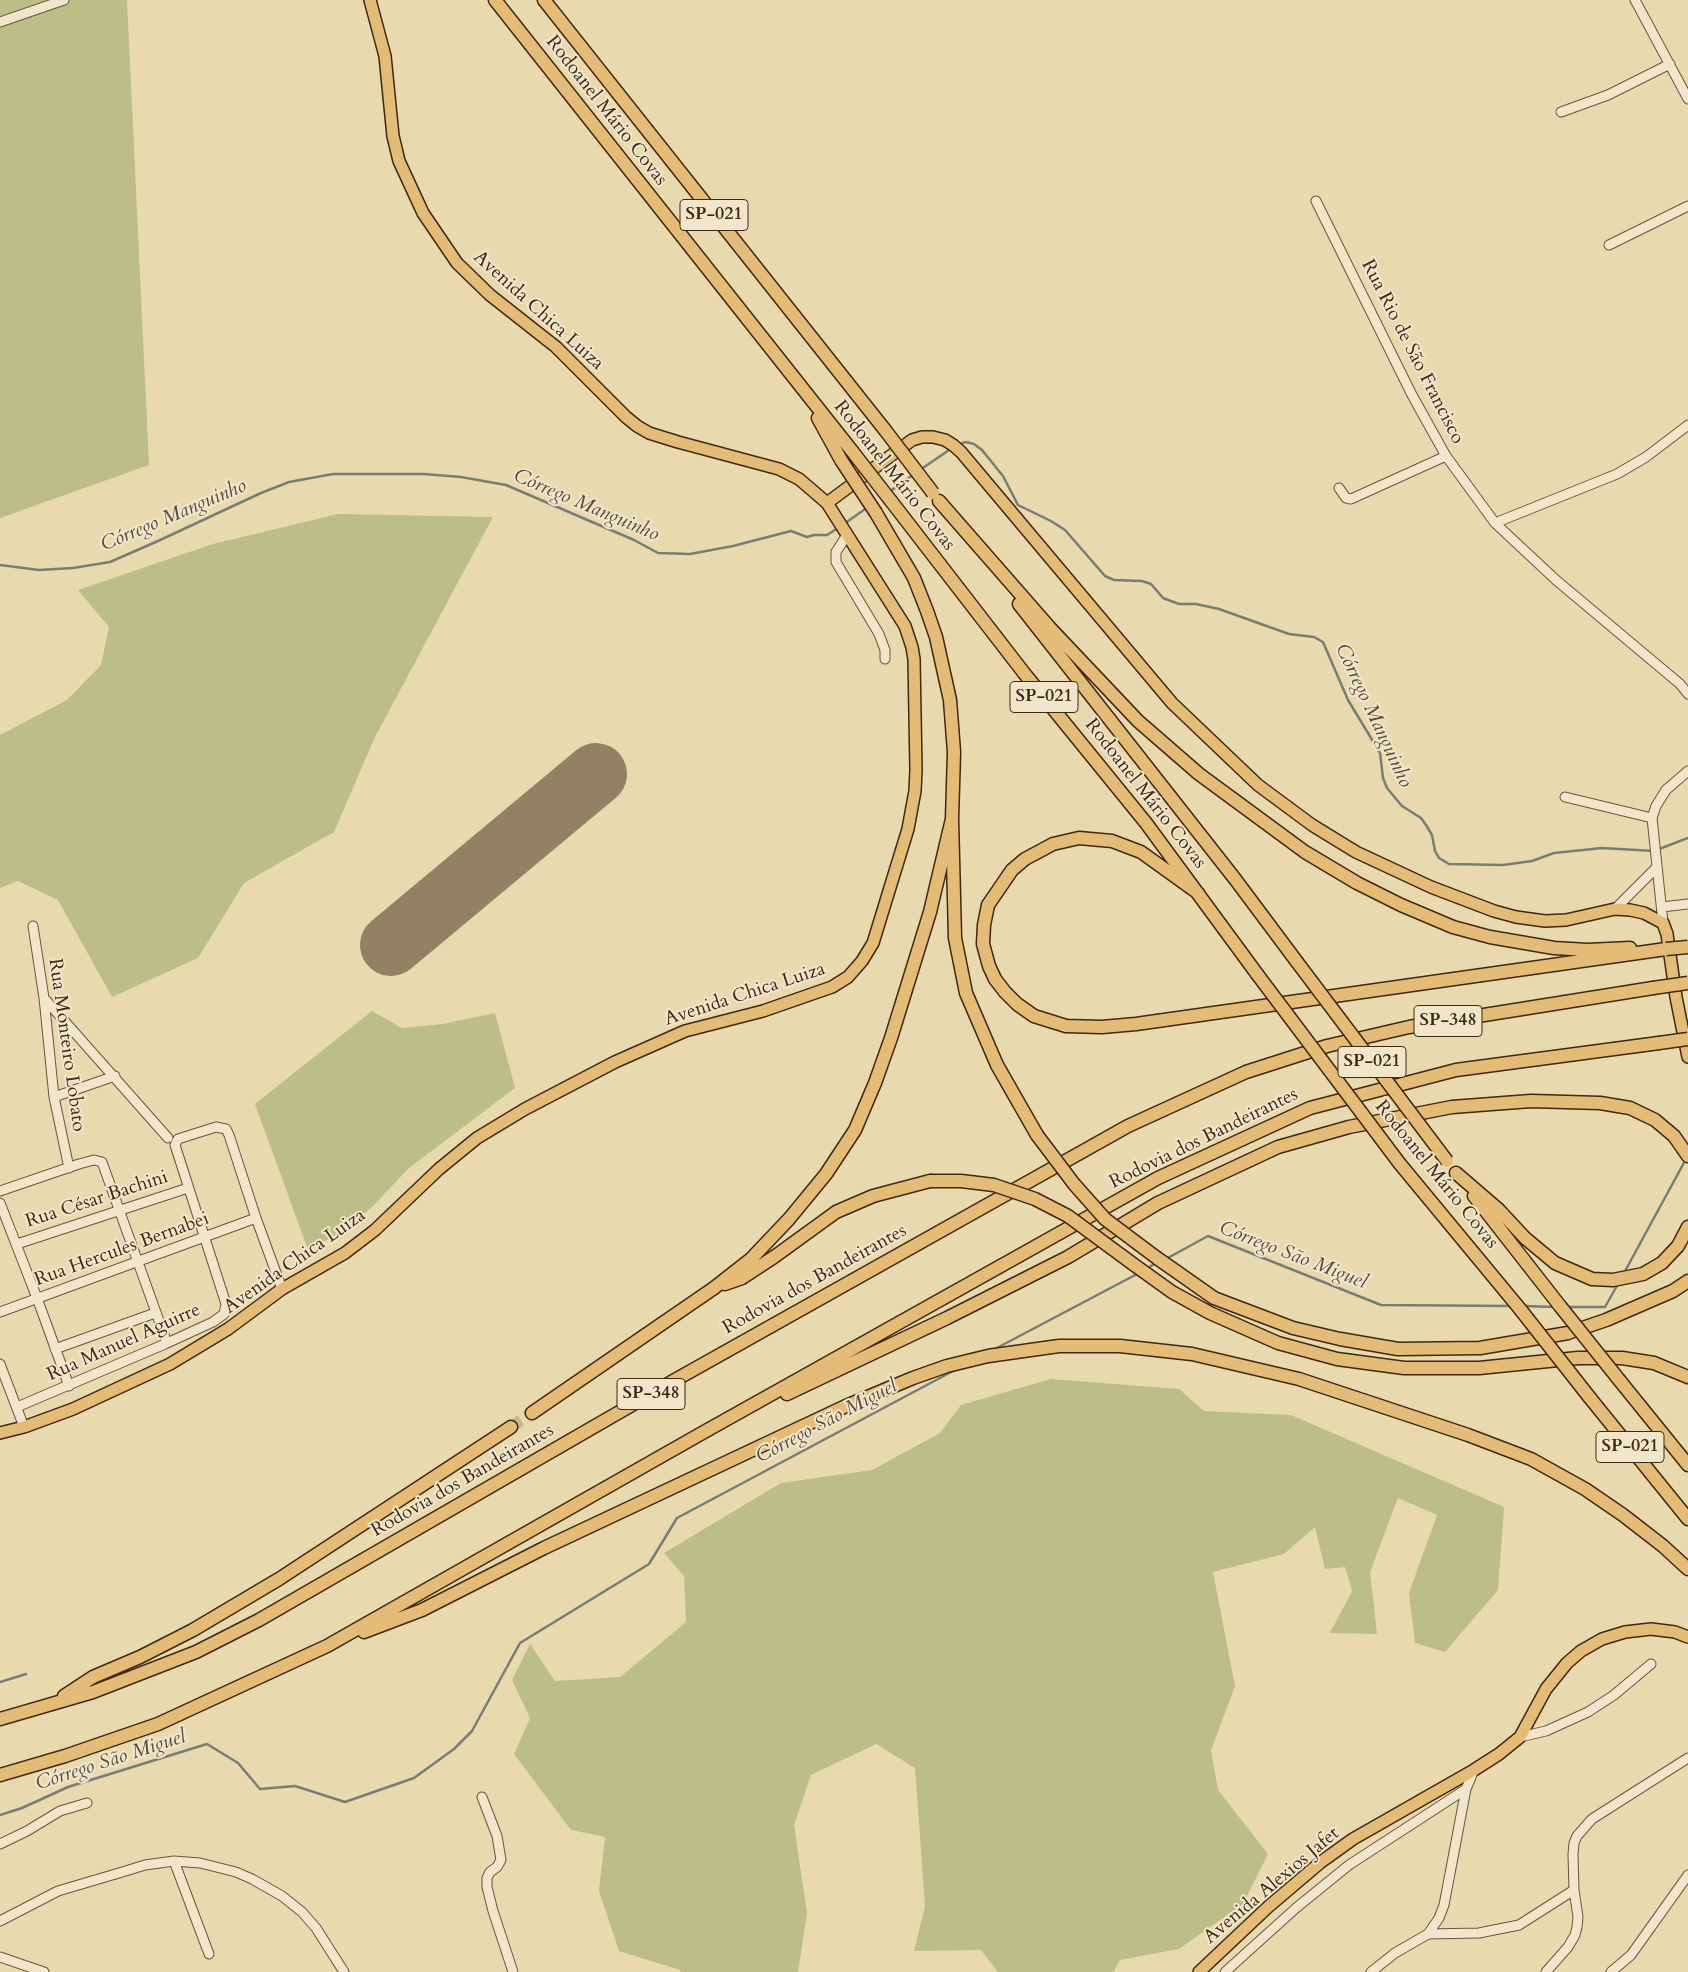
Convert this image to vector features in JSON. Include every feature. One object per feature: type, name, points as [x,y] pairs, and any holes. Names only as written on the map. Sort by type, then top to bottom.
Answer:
[{"type":"highway","name":"Rodoanel Mário Covas","points":[[495,0],[852,451],[1024,673],[1146,823],[1400,1164],[1520,1309],[1688,1519]]},
{"type":"highway","name":"Rodoanel Mário Covas","points":[[544,0],[884,430],[1235,879],[1446,1161],[1688,1465]]},
{"type":"highway","points":[[800,385],[841,460],[914,578],[927,611],[942,662],[950,700],[954,752],[952,820],[955,938],[966,993],[998,1065],[1037,1135],[1074,1184],[1105,1219],[1214,1298],[1293,1328],[1340,1339],[1398,1349],[1480,1348],[1568,1333],[1606,1320],[1673,1292],[1688,1281]]},
{"type":"highway","points":[[936,497],[1050,628],[1138,721],[1214,786],[1305,852],[1392,901],[1453,926],[1490,937],[1554,948],[1588,950],[1646,950],[1688,947]]},
{"type":"highway","points":[[532,1413],[714,1288],[751,1259],[789,1219],[826,1174],[855,1130],[875,1083],[905,995],[930,912],[952,820]]},
{"type":"highway","points":[[1198,893],[1141,852],[1112,841],[1079,838],[1053,844],[1024,859],[1012,870],[988,905],[983,944],[989,966],[995,979],[1005,992],[1017,1004],[1034,1016],[1066,1026],[1102,1027],[1136,1024],[1646,950]]},
{"type":"highway","name":"Rodovia dos Bandeirantes","points":[[0,1719],[93,1692],[196,1652],[259,1620],[675,1380],[1128,1126],[1246,1072],[1327,1046],[1409,1027],[1688,983]]},
{"type":"highway","name":"Rodovia dos Bandeirantes","points":[[0,1775],[65,1756],[158,1724],[327,1646],[1158,1178],[1310,1108],[1456,1070],[1688,1039]]},
{"type":"highway","points":[[704,1432],[854,1363],[1068,1257],[1158,1203],[1278,1148],[1349,1127],[1452,1107],[1531,1101],[1600,1103],[1630,1108],[1655,1120],[1674,1136],[1688,1156]]},
{"type":"highway","points":[[1456,1173],[1499,1210],[1525,1238],[1555,1264],[1592,1279],[1613,1280],[1643,1274],[1662,1263],[1678,1246],[1688,1227]]},
{"type":"highway","points":[[714,1288],[742,1278],[836,1212],[873,1196],[930,1181],[961,1181],[994,1185],[1035,1199],[1068,1216],[1172,1292],[1210,1313],[1278,1343],[1337,1358],[1404,1368],[1480,1368],[1578,1358],[1622,1358],[1654,1363],[1688,1377]]},
{"type":"highway","points":[[327,1646],[422,1610],[552,1544],[846,1406],[913,1378],[947,1366],[988,1356],[1059,1346],[1120,1346],[1192,1354],[1299,1379],[1468,1435],[1532,1458],[1585,1489],[1623,1515],[1688,1569]]},
{"type":"highway","points":[[51,1704],[93,1677],[140,1657],[193,1630],[271,1584],[511,1427]]},
{"type":"main road","name":"Avenida Chica Luiza","points":[[0,1433],[24,1427],[73,1409],[170,1364],[240,1321],[282,1289],[346,1253],[375,1230],[439,1169],[477,1138],[525,1109],[615,1062],[685,1031],[739,1018],[832,987],[848,977],[862,961],[873,943],[912,810],[916,770],[914,659],[909,635],[827,503],[799,479],[779,469],[678,442],[649,433],[637,426],[556,347],[490,296],[457,263],[423,213],[399,161],[392,127],[385,56],[370,0]]},
{"type":"main road","points":[[827,503],[912,440],[928,437],[945,440],[960,452],[1172,703],[1258,785],[1312,826],[1356,852],[1423,884],[1509,915],[1545,921],[1566,920],[1615,909],[1644,913],[1663,923],[1668,939],[1676,996],[1688,1057]]},
{"type":"main road","name":"Avenida Alexios Jafet","points":[[1199,1972],[1268,1906],[1326,1858],[1366,1831],[1474,1770],[1499,1754],[1520,1737],[1546,1689],[1567,1663],[1581,1651],[1602,1639],[1625,1632],[1651,1629],[1675,1632],[1688,1636]]},
{"type":"street","points":[[0,22],[64,0]]},
{"type":"street","points":[[1635,0],[1688,99]]},
{"type":"street","points":[[1561,112],[1608,95],[1670,64]]},
{"type":"street","name":"Rua Rio de São Francisco","points":[[1316,201],[1412,395],[1446,456],[1495,523],[1556,580],[1680,684],[1688,694]]},
{"type":"street","points":[[1609,245],[1688,206]]},
{"type":"street","points":[[1495,523],[1617,474],[1646,457],[1688,425]]},
{"type":"street","points":[[1340,488],[1346,498],[1351,499],[1446,456]]},
{"type":"street","points":[[847,535],[836,552],[836,562],[879,634],[885,650],[885,659]]},
{"type":"street","points":[[1663,923],[1652,818],[1656,806],[1666,790],[1688,771]]},
{"type":"street","points":[[1565,796],[1652,818]]},
{"type":"street","points":[[1615,909],[1656,868]]},
{"type":"street","points":[[1662,907],[1688,904]]},
{"type":"street","name":"Rua Monteiro Lobato","points":[[33,926],[44,998],[54,1097],[69,1168]]},
{"type":"street","points":[[44,998],[168,1138]]},
{"type":"street","points":[[54,1097],[115,1076]]},
{"type":"street","points":[[204,1238],[175,1145],[178,1139],[216,1127],[226,1129],[229,1135],[282,1289]]},
{"type":"street","points":[[0,1192],[94,1160],[102,1162],[167,1343]]},
{"type":"street","name":"Rua César Bachini","points":[[17,1244],[188,1188]]},
{"type":"street","points":[[0,1203],[69,1386]]},
{"type":"street","name":"Rua Hercules Bernabei","points":[[0,1312],[256,1218]]},
{"type":"street","name":"Rua Manuel Aguirre","points":[[17,1407],[167,1343],[213,1322],[224,1314],[227,1310],[224,1295],[204,1238]]},
{"type":"street","points":[[55,1348],[155,1313]]},
{"type":"street","points":[[0,1364],[24,1427]]},
{"type":"street","name":"Avenida Alexios Jafet","points":[[1520,1737],[1546,1731],[1588,1712],[1614,1695],[1651,1664]]},
{"type":"street","points":[[1546,1972],[1568,1947],[1575,1935],[1578,1917],[1574,1890],[1574,1843],[1581,1830],[1592,1819],[1615,1803],[1688,1758]]},
{"type":"street","points":[[1371,1972],[1395,1953],[1428,1934],[1439,1918],[1444,1905],[1466,1789],[1474,1770]]},
{"type":"street","name":"Avenida Alexios Jafet","points":[[1224,1972],[1296,1908],[1349,1865],[1466,1789]]},
{"type":"street","points":[[482,1797],[497,1836],[501,1860],[497,1867],[490,1872],[487,1878],[487,1887],[513,1972]]},
{"type":"street","points":[[0,1844],[27,1831],[60,1811],[87,1803]]},
{"type":"street","points":[[0,1921],[58,1891],[145,1865],[174,1861],[200,1863],[252,1878],[282,1896],[302,1912],[316,1928],[344,1972]]},
{"type":"street","points":[[174,1861],[209,1954]]},
{"type":"street","points":[[1611,1972],[1630,1955],[1688,1875]]},
{"type":"street","points":[[1428,1934],[1479,1933],[1519,1926],[1574,1890]]},
{"type":"street","points":[[0,1956],[44,1972]]},
{"type":"green space","points":[[0,0],[127,0],[149,465],[0,518]]},
{"type":"green space","points":[[338,514],[493,517],[375,737],[334,832],[244,883],[198,958],[112,997],[58,900],[18,881],[0,888],[0,735],[67,700],[101,665],[109,627],[78,590],[213,544]]},
{"type":"green space","points":[[372,1011],[402,1028],[443,1024],[495,1013],[515,1088],[409,1168],[373,1206],[337,1237],[307,1247],[255,1104]]},
{"type":"green space","points":[[1051,1379],[1179,1389],[1204,1411],[1291,1415],[1504,1507],[1498,1590],[1445,1652],[1415,1643],[1409,1593],[1437,1515],[1398,1498],[1370,1572],[1377,1634],[1330,1633],[1352,1591],[1345,1567],[1325,1569],[1315,1527],[1284,1554],[1213,1572],[1235,1686],[1211,1750],[1218,1790],[1268,1854],[1243,1904],[1179,1949],[1120,1960],[1113,1972],[998,1972],[981,1950],[914,1951],[925,1906],[915,1768],[876,1744],[811,1775],[794,1825],[807,1913],[798,1972],[681,1972],[680,1970],[619,1951],[599,1891],[605,1837],[571,1830],[514,1754],[530,1718],[512,1680],[530,1644],[555,1681],[620,1677],[686,1622],[684,1576],[664,1553],[781,1483],[872,1470],[940,1433],[961,1405]]},
{"type":"waterway","name":"Córrego Manguinho","points":[[957,445],[966,442],[974,444],[982,450],[1003,476],[1018,505],[1065,530],[1105,576],[1114,580],[1142,581],[1151,584],[1163,598],[1179,604],[1196,604],[1219,609],[1289,634],[1314,637],[1323,642],[1348,700],[1380,753],[1383,778],[1387,788],[1402,806],[1421,818],[1432,835],[1435,851],[1439,858],[1449,864],[1503,865],[1532,861],[1554,853],[1602,848],[1654,851],[1688,838]]},
{"type":"waterway","name":"Córrego Manguinho","points":[[920,470],[952,448]]},
{"type":"waterway","name":"Córrego Manguinho","points":[[0,565],[39,570],[73,568],[110,562],[261,493],[289,482],[333,474],[424,474],[461,477],[506,485],[634,540],[658,553],[690,554],[733,546],[791,531],[807,537],[827,535],[838,528]]},
{"type":"waterway","name":"Córrego Manguinho","points":[[889,492],[913,475]]},
{"type":"waterway","name":"Córrego Manguinho","points":[[844,524],[868,507]]},
{"type":"waterway","name":"Córrego São Miguel","points":[[1624,1273],[1686,1159]]},
{"type":"waterway","name":"Córrego São Miguel","points":[[1166,1259],[1208,1236],[1381,1305],[1511,1306]]},
{"type":"waterway","name":"Córrego São Miguel","points":[[1146,1269],[1156,1263]]},
{"type":"waterway","name":"Córrego São Miguel","points":[[993,1350],[1139,1273]]},
{"type":"waterway","name":"Córrego São Miguel","points":[[1567,1307],[1605,1307],[1618,1284]]},
{"type":"waterway","name":"Córrego São Miguel","points":[[1524,1306],[1554,1307]]},
{"type":"waterway","name":"Córrego São Miguel","points":[[0,1815],[22,1808],[68,1787],[207,1744],[238,1763],[260,1789],[295,1786],[345,1802],[414,1778],[454,1749],[472,1731],[520,1643],[649,1564],[677,1518],[955,1370]]},
{"type":"waterway","points":[[0,1682],[26,1674]]},
{"type":"runway","points":[[391,945],[596,774]]},
{"type":"tunnel","points":[[511,1427],[532,1413]]}]
